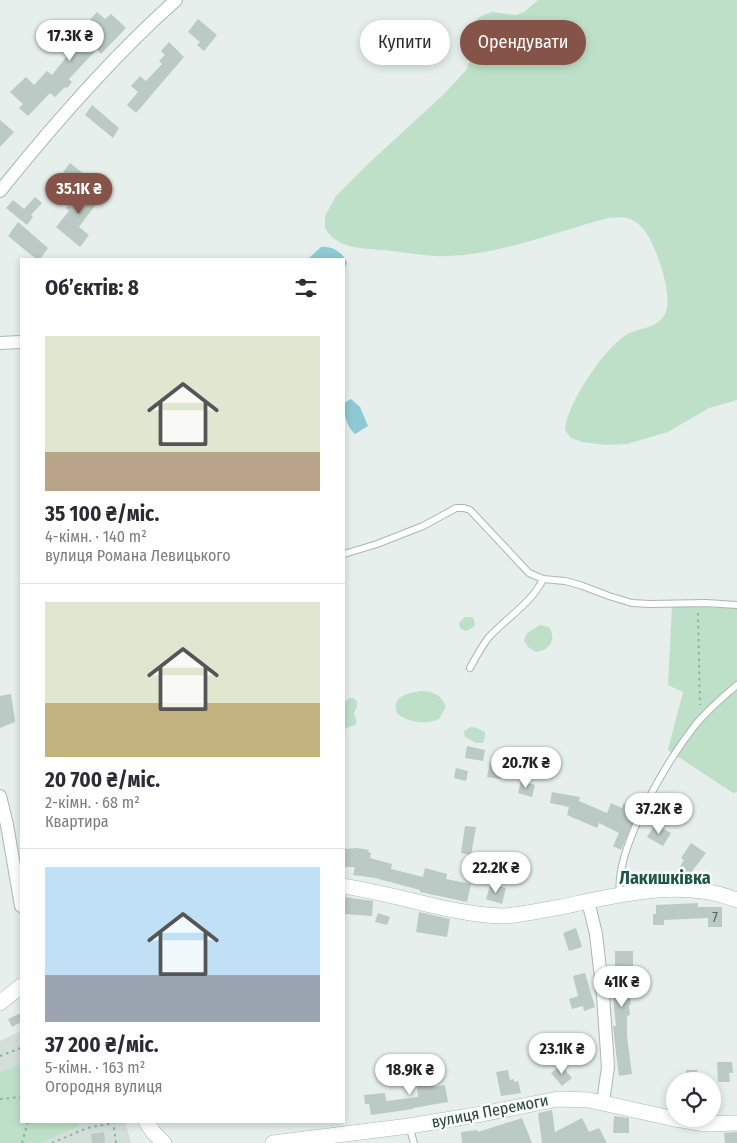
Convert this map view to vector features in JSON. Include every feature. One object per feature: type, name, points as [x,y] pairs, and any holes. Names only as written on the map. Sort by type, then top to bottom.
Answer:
[{"type":"street","points":[[0,191],[71,107],[176,0]]},
{"type":"street","points":[[0,344],[20,342]]},
{"type":"street","points":[[0,796],[4,824],[16,849],[20,895]]},
{"type":"street","points":[[345,886],[460,911],[494,916],[529,913],[588,901],[658,891],[684,890],[713,893],[737,900]]},
{"type":"street","points":[[588,901],[596,934],[603,990],[608,1068],[603,1102]]},
{"type":"street","points":[[0,1003],[20,987]]},
{"type":"street","name":"вулиця Перемоги","points":[[273,1143],[409,1126],[558,1099],[603,1102],[666,1117]]},
{"type":"street","points":[[147,1123],[163,1143]]},
{"type":"street","name":"вулиця Перемоги","points":[[721,1124],[737,1123]]},
{"type":"lane","points":[[345,554],[377,544],[423,526],[456,508],[464,508],[470,510],[529,573],[543,579],[571,582],[632,603],[693,603],[737,606]]},
{"type":"lane","points":[[470,668],[477,654],[491,636],[524,603],[543,579]]},
{"type":"lane","points":[[620,896],[620,875],[628,843],[659,781],[686,737],[699,720],[737,685]]},
{"type":"lane","points":[[409,1126],[414,1143]]},
{"type":"path","points":[[693,603],[699,616],[699,720]]},
{"type":"path","points":[[0,1056],[20,1048]]},
{"type":"path","points":[[0,1099],[20,1097]]},
{"type":"path","points":[[22,1143],[27,1123]]},
{"type":"path","points":[[52,1143],[87,1128],[110,1123]]},
{"type":"path","points":[[113,1123],[116,1143]]},
{"type":"shaded area","points":[[20,1031],[20,1123],[126,1123],[131,1143],[0,1143],[0,1041]]},
{"type":"green space","points":[[538,0],[737,0],[737,400],[709,408],[668,432],[627,444],[606,445],[582,442],[571,438],[565,430],[567,419],[579,392],[607,352],[626,335],[652,326],[665,314],[667,297],[663,274],[651,241],[643,228],[636,222],[631,219],[618,217],[608,218],[509,247],[448,256],[358,248],[336,240],[325,228],[325,216],[336,196],[444,94],[467,69],[468,65],[586,65],[586,20],[476,20],[492,12],[516,15],[524,12]]},
{"type":"green space","points":[[672,606],[737,608],[737,792],[733,793],[668,750],[683,692],[668,685]]},
{"type":"green space","points":[[465,617],[473,617],[475,624],[474,627],[466,631],[460,628],[459,623]]},
{"type":"green space","points":[[540,625],[549,627],[552,640],[545,649],[536,652],[528,647],[524,640],[527,633]]},
{"type":"green space","points":[[421,691],[433,693],[442,699],[446,707],[439,719],[429,722],[417,722],[406,719],[397,713],[396,703],[402,696]]},
{"type":"green space","points":[[349,698],[357,701],[354,713],[357,722],[355,725],[345,729],[345,702]]},
{"type":"green space","points":[[471,727],[485,732],[483,743],[476,743],[465,737],[464,731]]},
{"type":"green space","points":[[20,1064],[20,1123],[78,1123],[79,1126],[40,1143],[0,1143],[0,1073]]},
{"type":"water","points":[[321,247],[325,247],[333,249],[344,258],[309,258]]},
{"type":"water","points":[[351,399],[360,407],[368,426],[355,434],[346,420],[345,402]]},
{"type":"building","points":[[97,12],[105,19],[111,14],[126,28],[101,54],[97,49],[69,79],[72,82],[67,88],[65,87],[55,97],[50,93],[28,116],[19,108],[23,104],[10,92],[26,77],[34,85],[47,71],[52,75],[71,51],[68,48],[73,43],[70,41]]},
{"type":"building","points":[[198,19],[217,35],[204,51],[197,45],[200,42],[188,32]]},
{"type":"building","points":[[169,42],[184,57],[136,113],[127,105],[138,92],[131,86],[140,76],[146,81],[162,64],[159,61],[165,55],[161,51]]},
{"type":"building","points":[[92,105],[119,128],[113,138],[85,115]]},
{"type":"building","points":[[0,120],[14,132],[0,147]]},
{"type":"building","points":[[70,163],[85,175],[78,184],[63,172]]},
{"type":"building","points":[[85,184],[102,196],[79,227],[89,235],[80,247],[56,227],[69,211],[66,208]]},
{"type":"building","points":[[35,197],[42,203],[31,215],[33,217],[27,225],[6,208],[13,200],[24,209]]},
{"type":"building","points":[[18,222],[48,248],[41,258],[35,258],[8,236]]},
{"type":"building","points":[[11,694],[15,722],[0,728],[0,696]]},
{"type":"building","points":[[467,746],[485,750],[483,761],[465,758]]},
{"type":"building","points":[[490,762],[504,764],[501,779],[487,777]]},
{"type":"building","points":[[456,768],[468,771],[466,781],[454,778]]},
{"type":"building","points":[[521,781],[535,785],[532,797],[518,793]]},
{"type":"building","points":[[552,792],[580,797],[579,801],[607,813],[611,803],[622,808],[624,803],[632,806],[639,793],[645,796],[621,850],[613,846],[619,833],[599,823],[597,828],[567,815],[569,807],[550,803]]},
{"type":"building","points":[[655,824],[671,833],[663,846],[647,837]]},
{"type":"building","points":[[465,826],[476,827],[471,855],[461,853]]},
{"type":"building","points":[[691,843],[706,853],[687,878],[677,871],[684,860],[681,858]]},
{"type":"building","points":[[345,849],[369,850],[368,852],[371,853],[370,858],[392,864],[391,869],[423,877],[425,868],[447,874],[446,879],[471,884],[467,902],[420,892],[420,890],[375,878],[353,875],[355,867],[345,867]]},
{"type":"building","points":[[491,883],[506,888],[502,904],[486,899]]},
{"type":"building","points":[[345,897],[373,901],[372,916],[345,914]]},
{"type":"building","points":[[698,903],[698,907],[722,907],[722,927],[708,927],[708,918],[664,920],[664,925],[653,925],[653,914],[656,914],[656,905]]},
{"type":"building","points":[[419,912],[450,919],[447,937],[416,932]]},
{"type":"building","points":[[378,913],[390,917],[387,925],[375,922]]},
{"type":"building","points":[[576,928],[582,947],[569,951],[563,933]]},
{"type":"building","points":[[615,951],[633,951],[633,985],[629,985],[631,1005],[629,1005],[630,1015],[627,1016],[627,1036],[632,1074],[619,1076],[613,1026],[616,1026],[612,986],[610,987],[609,977],[615,976]]},
{"type":"building","points":[[585,973],[595,1007],[584,1011],[583,1006],[572,1009],[569,999],[578,996],[573,976]]},
{"type":"building","points":[[20,1013],[20,1023],[12,1027],[8,1019]]},
{"type":"building","points":[[717,1062],[732,1062],[733,1073],[729,1073],[730,1082],[721,1082],[721,1072],[718,1072]]},
{"type":"building","points":[[561,1065],[572,1078],[562,1086],[551,1073]]},
{"type":"building","points":[[432,1068],[434,1087],[445,1085],[448,1102],[371,1115],[369,1104],[365,1104],[364,1095],[385,1093],[386,1101],[418,1097],[415,1069]]},
{"type":"building","points":[[508,1070],[510,1080],[518,1081],[521,1093],[501,1096],[496,1072]]},
{"type":"building","points":[[686,1070],[697,1070],[697,1072],[686,1072]]},
{"type":"building","points":[[552,1110],[555,1132],[582,1118],[589,1132],[599,1128],[607,1143],[542,1143],[538,1113]]},
{"type":"building","points":[[614,1116],[629,1118],[629,1133],[613,1133]]},
{"type":"building","points":[[522,1118],[532,1143],[462,1143],[461,1132],[478,1130],[478,1132]]},
{"type":"building","points":[[104,1132],[105,1143],[92,1143],[91,1134]]},
{"type":"building","points":[[737,1132],[737,1143],[725,1143],[724,1133]]},
{"type":"district","name":"Лакишківка","points":[[665,878]]}]
